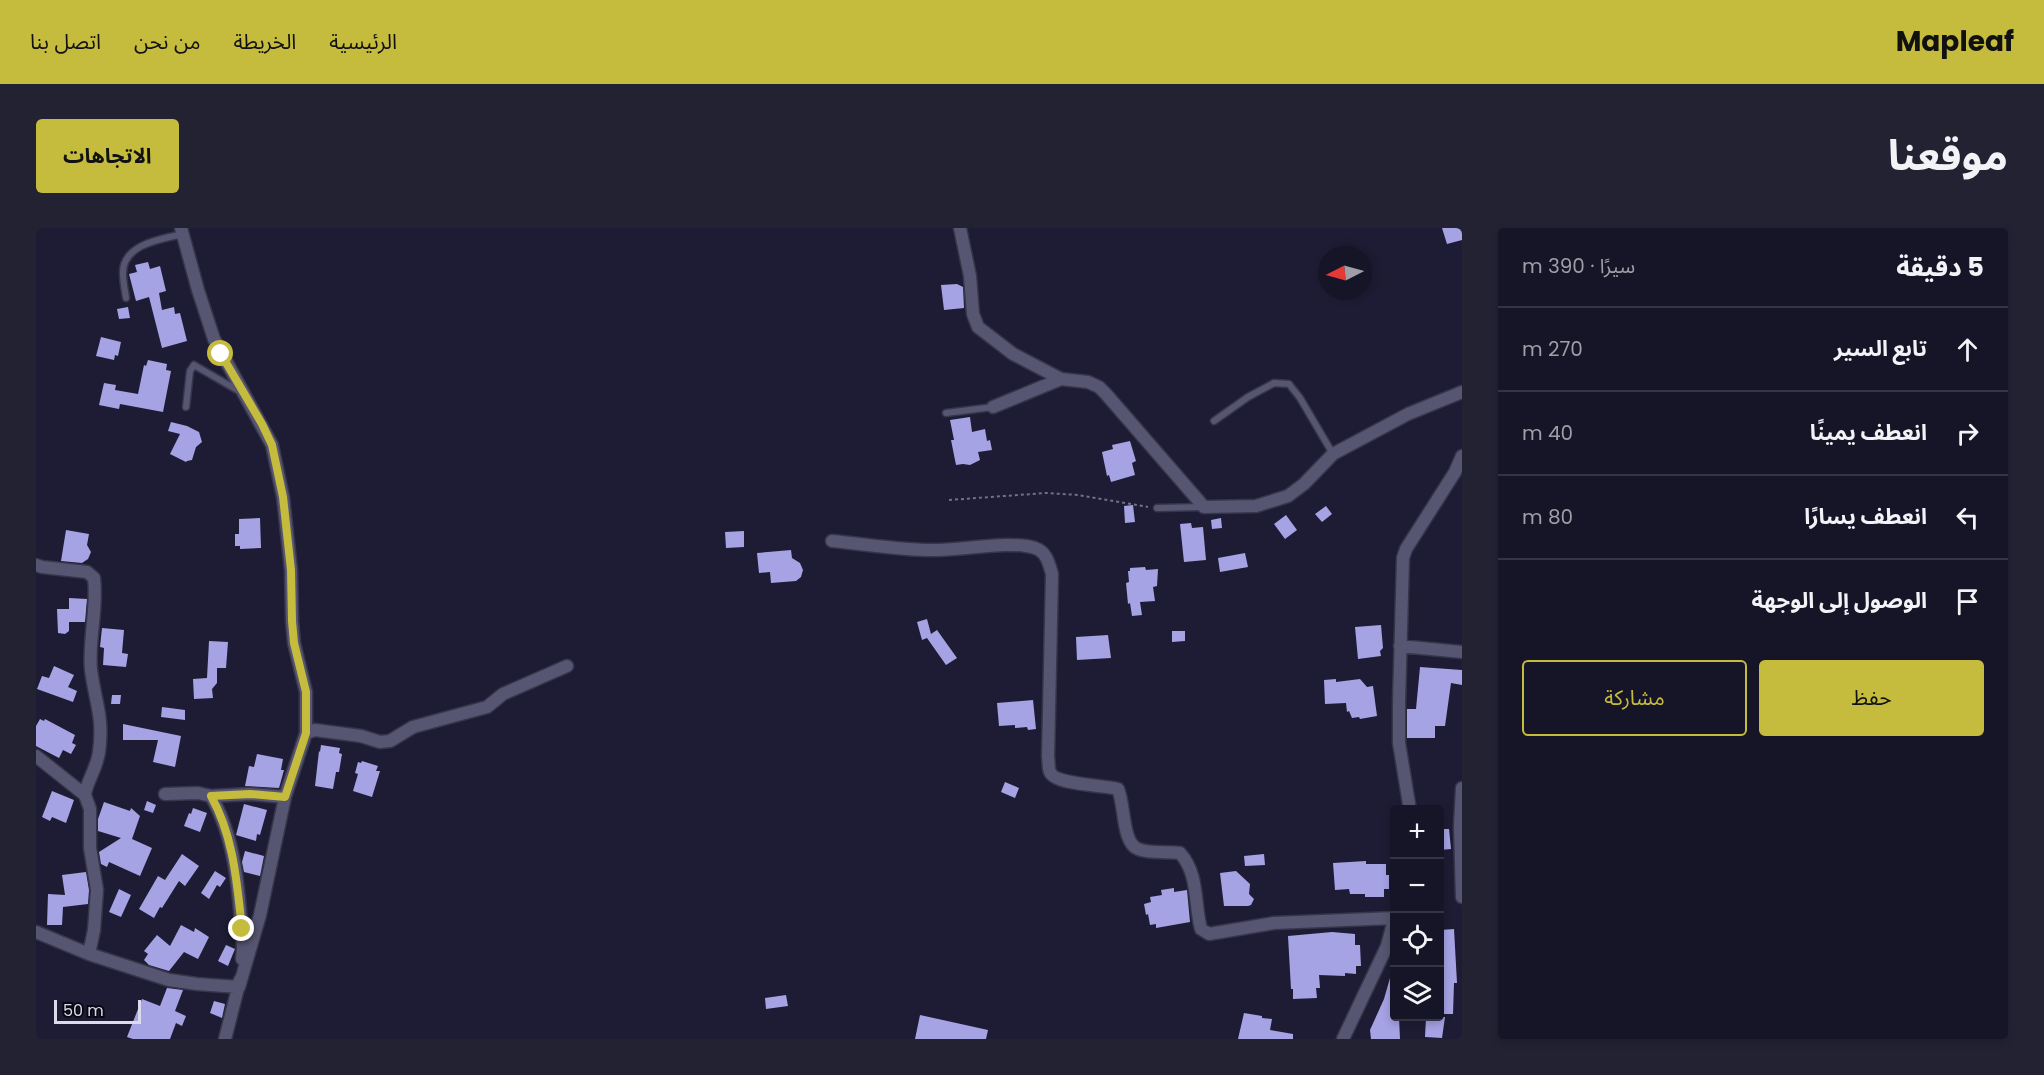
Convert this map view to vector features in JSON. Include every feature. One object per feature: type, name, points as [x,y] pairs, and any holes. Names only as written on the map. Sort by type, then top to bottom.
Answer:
[{"type":"street","points":[[960,228],[970,276],[973,314],[978,327],[1013,354],[1061,379],[1088,382],[1099,387],[1204,507],[1256,506],[1288,496],[1304,484],[1332,454],[1408,414],[1462,392]]},
{"type":"street","points":[[182,231],[214,339],[262,424],[272,445],[279,470],[291,570],[294,643],[306,692],[306,733],[285,797],[260,915],[225,1039]]},
{"type":"street","points":[[993,407],[1061,379]]},
{"type":"street","points":[[1409,805],[1399,743],[1402,558],[1455,472],[1462,456]]},
{"type":"street","points":[[832,541],[938,550],[1000,545],[1035,548],[1041,551],[1048,559],[1052,574],[1048,757],[1050,772],[1053,777],[1062,780],[1118,789],[1122,797],[1129,842],[1136,849],[1180,853],[1188,862],[1192,872],[1201,928],[1209,933],[1274,923],[1390,919]]},
{"type":"street","points":[[36,565],[87,572],[94,578],[91,669],[100,710],[101,730],[96,767],[85,795],[90,809],[90,848],[97,890],[94,930],[89,954]]},
{"type":"street","points":[[1400,646],[1462,652]]},
{"type":"street","points":[[306,733],[315,730],[361,736],[380,742],[390,741],[413,727],[487,707],[503,694],[567,666]]},
{"type":"street","points":[[36,756],[85,795]]},
{"type":"street","points":[[1462,788],[1460,826],[1462,897]]},
{"type":"street","points":[[165,794],[198,793],[211,796],[250,794],[285,797]]},
{"type":"street","points":[[211,796],[226,829],[234,864],[243,948],[239,987]]},
{"type":"street","points":[[36,932],[89,954],[169,980],[239,987]]},
{"type":"street","points":[[1343,1039],[1390,936]]},
{"type":"lane","points":[[126,298],[123,271],[130,254],[140,246],[182,231]]},
{"type":"lane","points":[[186,407],[190,371],[194,365],[243,393]]},
{"type":"lane","points":[[1214,421],[1248,397],[1274,383],[1289,384],[1300,398],[1332,454]]},
{"type":"lane","points":[[946,413],[993,407]]},
{"type":"lane","points":[[1157,508],[1204,507]]},
{"type":"path","points":[[949,500],[1046,493],[1078,495],[1157,508]]},
{"type":"building","points":[[1442,228],[1462,228],[1462,240],[1447,244]]},
{"type":"building","points":[[148,262],[150,269],[160,266],[166,291],[159,293],[162,310],[174,307],[175,314],[180,313],[187,341],[162,348],[149,297],[136,301],[129,274],[137,272],[135,265]]},
{"type":"building","points":[[957,284],[963,287],[964,308],[944,310],[941,285]]},
{"type":"building","points":[[128,307],[130,318],[119,319],[117,309]]},
{"type":"building","points":[[101,337],[121,342],[118,356],[115,355],[114,360],[96,356]]},
{"type":"building","points":[[148,360],[167,364],[166,370],[171,371],[163,412],[120,404],[119,409],[99,405],[104,383],[116,385],[115,390],[138,394],[144,365],[146,366]]},
{"type":"building","points":[[970,417],[972,432],[985,429],[987,441],[990,440],[992,450],[978,452],[980,460],[970,465],[956,465],[950,420]]},
{"type":"building","points":[[171,422],[199,432],[202,442],[196,447],[192,460],[186,462],[170,454],[180,434],[168,431]]},
{"type":"building","points":[[1130,441],[1136,461],[1132,463],[1135,475],[1111,482],[1109,475],[1107,476],[1102,452],[1113,449],[1112,445]]},
{"type":"building","points":[[1133,505],[1135,522],[1125,523],[1124,506]]},
{"type":"building","points":[[1326,506],[1332,514],[1322,522],[1315,514]]},
{"type":"building","points":[[1286,515],[1297,530],[1285,539],[1274,524]]},
{"type":"building","points":[[260,518],[261,548],[240,549],[240,546],[235,546],[235,534],[239,534],[239,519]]},
{"type":"building","points":[[1221,518],[1222,528],[1212,529],[1211,520]]},
{"type":"building","points":[[1191,523],[1192,528],[1203,527],[1206,560],[1184,562],[1180,524]]},
{"type":"building","points":[[66,530],[89,534],[87,545],[91,552],[88,559],[82,563],[61,561]]},
{"type":"building","points":[[744,531],[744,547],[726,548],[725,532]]},
{"type":"building","points":[[791,550],[792,558],[800,563],[803,570],[801,577],[796,581],[771,583],[770,572],[759,573],[757,553]]},
{"type":"building","points":[[1245,553],[1248,567],[1220,572],[1218,558]]},
{"type":"building","points":[[1145,567],[1146,570],[1158,569],[1157,586],[1153,587],[1155,601],[1140,602],[1142,615],[1132,616],[1126,583],[1129,582],[1128,571],[1130,568]]},
{"type":"building","points":[[69,598],[87,599],[85,622],[69,622],[69,631],[65,634],[58,633],[57,609],[69,609]]},
{"type":"building","points":[[927,619],[931,634],[937,630],[957,658],[946,665],[927,638],[922,640],[917,622]]},
{"type":"building","points":[[1381,625],[1383,648],[1380,651],[1381,656],[1358,659],[1355,627]]},
{"type":"building","points":[[102,628],[124,630],[122,653],[128,654],[126,667],[103,665],[104,648],[100,647]]},
{"type":"building","points":[[1172,631],[1185,631],[1185,641],[1172,642]]},
{"type":"building","points":[[1108,635],[1111,658],[1077,660],[1076,637]]},
{"type":"building","points":[[209,641],[228,642],[226,668],[217,668],[217,683],[212,689],[213,698],[194,699],[193,679],[207,678]]},
{"type":"building","points":[[54,666],[74,675],[68,687],[77,691],[73,702],[37,689],[42,676],[49,678]]},
{"type":"building","points":[[1420,667],[1462,670],[1462,685],[1451,683],[1445,726],[1435,726],[1435,738],[1407,738],[1407,709],[1416,709]]},
{"type":"building","points":[[1336,679],[1336,682],[1360,679],[1367,687],[1373,686],[1377,716],[1352,718],[1349,711],[1347,712],[1346,703],[1325,704],[1324,680]]},
{"type":"building","points":[[112,695],[121,695],[120,704],[111,704]]},
{"type":"building","points":[[1033,700],[1036,729],[1015,728],[1015,725],[999,726],[997,703]]},
{"type":"building","points":[[162,707],[185,710],[185,720],[161,717]]},
{"type":"building","points":[[40,719],[44,721],[45,719],[75,735],[72,743],[76,745],[71,754],[63,750],[59,758],[36,746],[36,726]]},
{"type":"building","points":[[123,724],[181,736],[175,767],[153,762],[158,740],[123,740]]},
{"type":"building","points":[[321,745],[340,748],[339,753],[342,754],[333,789],[315,786]]},
{"type":"building","points":[[257,754],[283,759],[281,770],[284,770],[279,788],[245,786],[249,766],[254,767]]},
{"type":"building","points":[[358,762],[378,766],[376,771],[380,771],[372,797],[353,791],[358,774],[355,773]]},
{"type":"building","points":[[1005,782],[1019,788],[1015,798],[1001,792]]},
{"type":"building","points":[[52,791],[74,800],[66,823],[52,817],[50,821],[42,817]]},
{"type":"building","points":[[147,801],[156,805],[153,813],[144,810]]},
{"type":"building","points":[[104,802],[130,811],[131,808],[140,816],[132,839],[152,848],[140,876],[109,862],[107,867],[101,864],[99,852],[121,838],[98,831],[98,819]]},
{"type":"building","points":[[244,804],[267,810],[256,841],[236,835]]},
{"type":"building","points":[[193,808],[207,813],[200,832],[184,826]]},
{"type":"building","points":[[1444,829],[1449,829],[1451,849],[1444,850]]},
{"type":"building","points":[[245,851],[264,856],[260,876],[244,872],[242,862]]},
{"type":"building","points":[[182,854],[199,866],[185,886],[179,881],[154,918],[139,909],[158,876],[165,880]]},
{"type":"building","points":[[1264,854],[1265,865],[1245,866],[1244,856]]},
{"type":"building","points":[[1366,861],[1366,864],[1386,864],[1389,889],[1384,889],[1384,897],[1350,894],[1349,889],[1335,890],[1333,863]]},
{"type":"building","points":[[215,871],[226,878],[220,887],[217,885],[209,899],[201,893]]},
{"type":"building","points":[[1236,871],[1250,884],[1249,894],[1254,899],[1251,905],[1224,906],[1220,873]]},
{"type":"building","points":[[86,872],[89,890],[88,904],[63,907],[62,925],[47,925],[48,894],[65,895],[62,875]]},
{"type":"building","points":[[1174,888],[1174,892],[1187,890],[1190,922],[1156,928],[1156,924],[1150,925],[1144,904],[1151,902],[1150,897],[1162,895],[1161,890]]},
{"type":"building","points":[[119,889],[131,895],[121,917],[109,912]]},
{"type":"building","points":[[181,925],[194,932],[195,928],[209,937],[198,959],[184,952],[169,971],[149,965],[144,960],[148,954],[144,951],[157,935],[170,946]]},
{"type":"building","points":[[1454,929],[1457,983],[1454,983],[1453,1014],[1444,1014],[1444,930]]},
{"type":"building","points":[[1332,932],[1355,934],[1355,945],[1360,945],[1361,966],[1356,966],[1356,974],[1319,975],[1320,988],[1316,988],[1317,998],[1293,999],[1288,936]]},
{"type":"building","points":[[226,945],[235,949],[228,966],[218,961]]},
{"type":"building","points":[[1390,978],[1390,1021],[1399,1021],[1400,1039],[1371,1039],[1370,1030],[1384,999]]},
{"type":"building","points":[[167,988],[183,990],[175,1011],[186,1016],[182,1026],[176,1023],[170,1039],[127,1037],[142,999],[160,1006]]},
{"type":"building","points":[[786,995],[788,1006],[766,1009],[765,998]]},
{"type":"building","points":[[214,1001],[225,1004],[222,1018],[210,1013]]},
{"type":"building","points":[[1244,1013],[1272,1019],[1270,1030],[1293,1034],[1293,1039],[1238,1039]]},
{"type":"building","points":[[920,1015],[988,1030],[986,1039],[915,1039]]},
{"type":"building","points":[[1445,1017],[1442,1038],[1425,1037],[1426,1021],[1444,1021]]},
{"type":"route","points":[[221,354],[262,424],[272,445],[279,470],[291,570],[294,643],[306,692],[306,733],[285,797],[250,794],[211,796],[226,829],[234,864],[242,929]]}]
